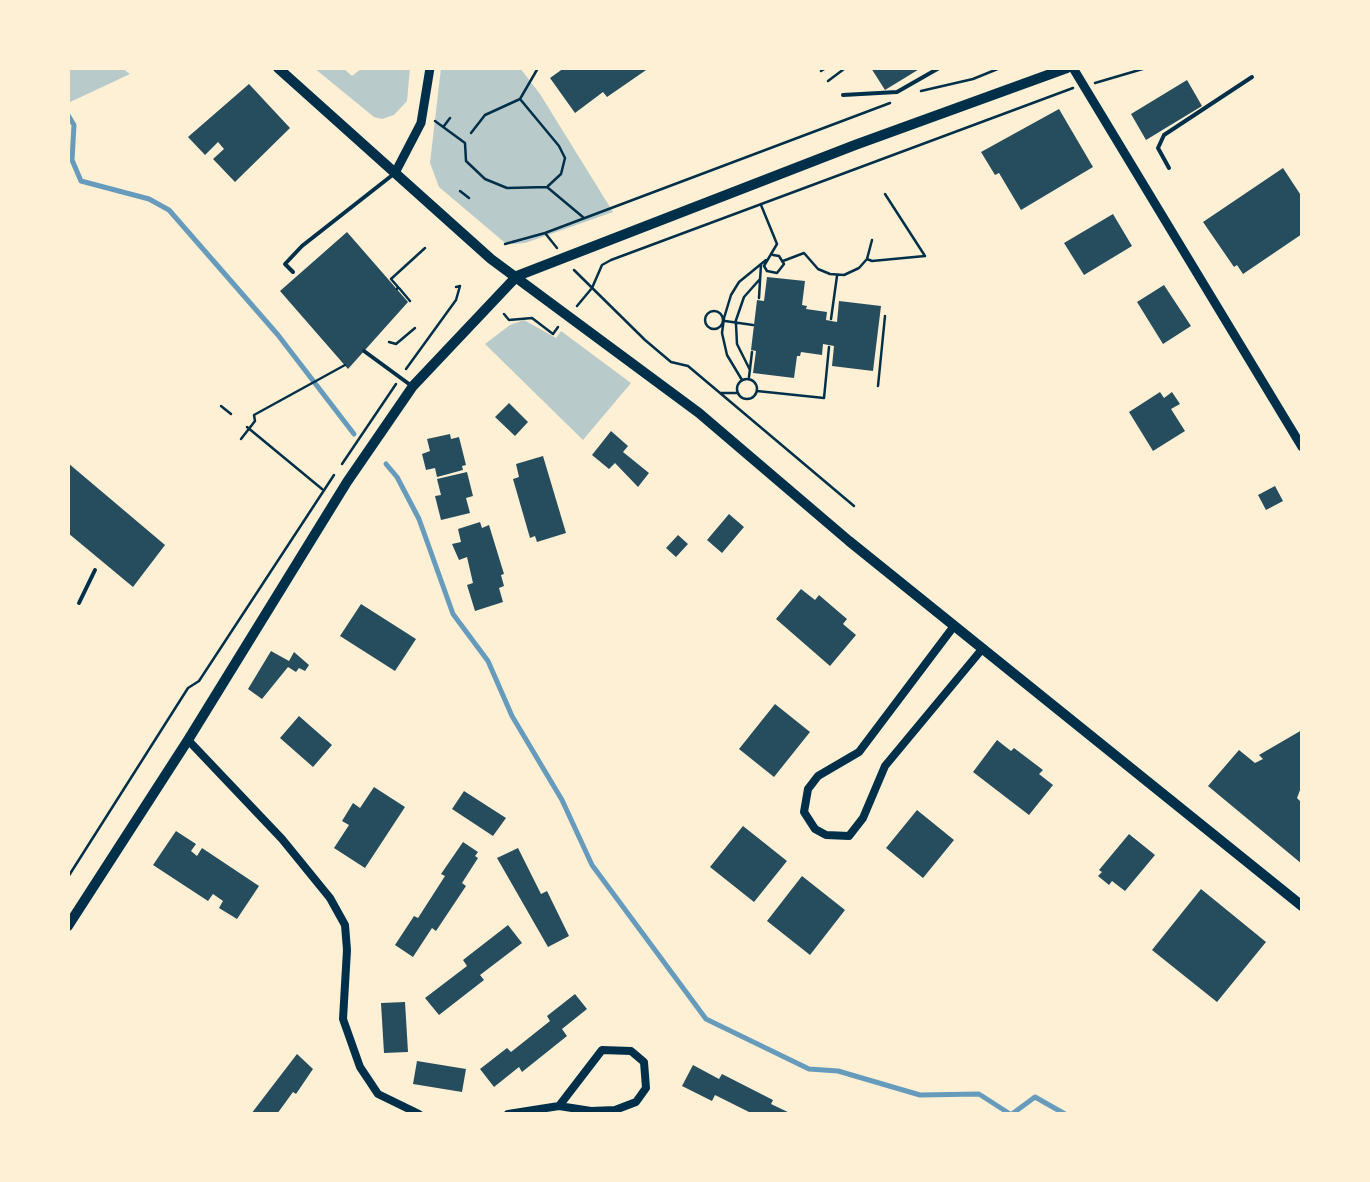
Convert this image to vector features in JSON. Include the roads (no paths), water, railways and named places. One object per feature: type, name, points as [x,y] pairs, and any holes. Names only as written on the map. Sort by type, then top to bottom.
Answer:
[{"type":"main road","points":[[278,68],[491,259],[699,413],[954,626],[1302,906]]},
{"type":"main road","points":[[68,926],[188,740],[346,482],[414,386],[517,276],[855,145],[1070,68]]},
{"type":"street","points":[[396,174],[421,123],[430,68]]},
{"type":"street","points":[[1070,68],[1084,84],[1302,447]]},
{"type":"street","points":[[954,626],[858,752],[818,776],[808,789],[804,812],[814,829],[826,835],[848,836],[863,818],[885,766],[983,648]]},
{"type":"street","points":[[188,740],[297,855],[330,898],[345,925],[348,950],[343,1018],[360,1067],[378,1094],[419,1114]]},
{"type":"street","points":[[508,1114],[558,1106],[603,1111],[636,1102],[646,1088],[644,1062],[631,1051],[602,1050],[558,1106]]},
{"type":"lane","points":[[843,96],[898,92],[939,68]]},
{"type":"lane","points":[[1169,168],[1158,148],[1164,135],[1252,77]]},
{"type":"lane","points":[[293,272],[285,264],[302,246],[396,174]]},
{"type":"lane","points":[[364,351],[414,386]]},
{"type":"lane","points":[[80,603],[95,570]]},
{"type":"waterway","points":[[68,115],[74,125],[72,160],[81,181],[149,199],[169,210],[278,335],[354,434]]},
{"type":"waterway","points":[[386,464],[419,519],[453,614],[488,661],[512,716],[562,800],[592,865],[706,1019],[809,1069],[838,1071],[920,1095],[979,1094],[1010,1114]]},
{"type":"waterway","points":[[1012,1114],[1035,1097],[1065,1114]]}]
